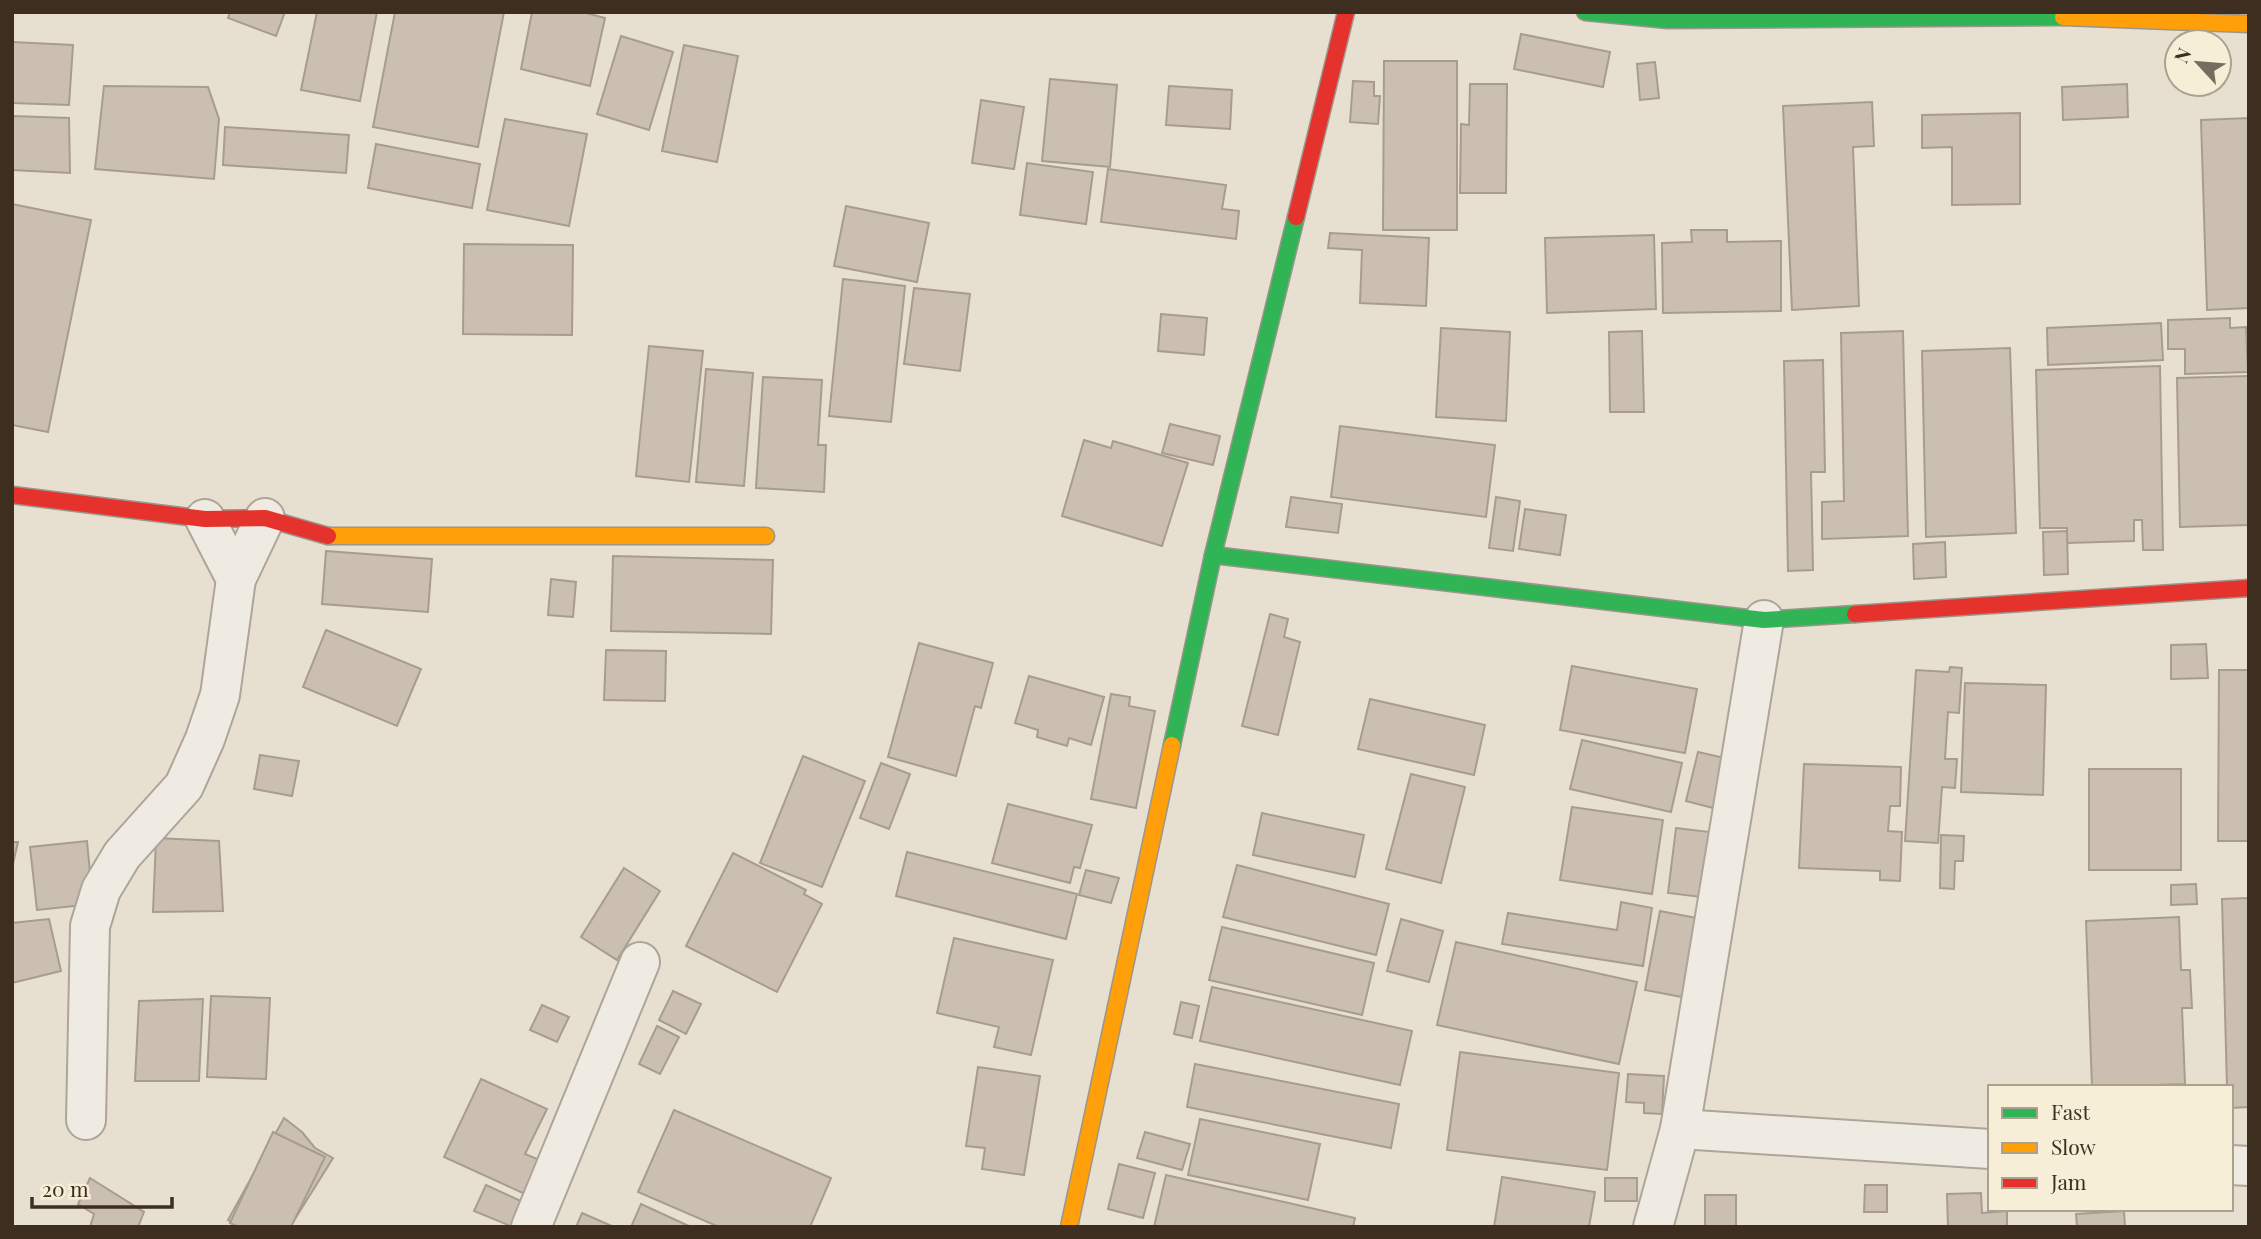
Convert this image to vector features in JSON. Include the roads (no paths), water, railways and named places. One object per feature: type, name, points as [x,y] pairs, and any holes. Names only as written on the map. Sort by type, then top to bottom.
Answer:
[{"type":"street","points":[[1069,1227],[1213,555],[1346,12]]},
{"type":"street","points":[[1585,12],[1668,20],[2090,18],[2249,24]]},
{"type":"street","points":[[12,495],[205,519],[265,518],[326,537],[766,536]]},
{"type":"street","points":[[86,1120],[90,926],[101,890],[122,855],[184,786],[205,738],[220,695],[236,579],[265,518]]},
{"type":"street","points":[[205,519],[236,579]]},
{"type":"street","points":[[1213,555],[1764,620],[2249,588]]},
{"type":"street","points":[[1653,1227],[1680,1129],[1764,620]]},
{"type":"street","points":[[531,1227],[640,962]]},
{"type":"street","points":[[1680,1129],[1988,1149]]}]
